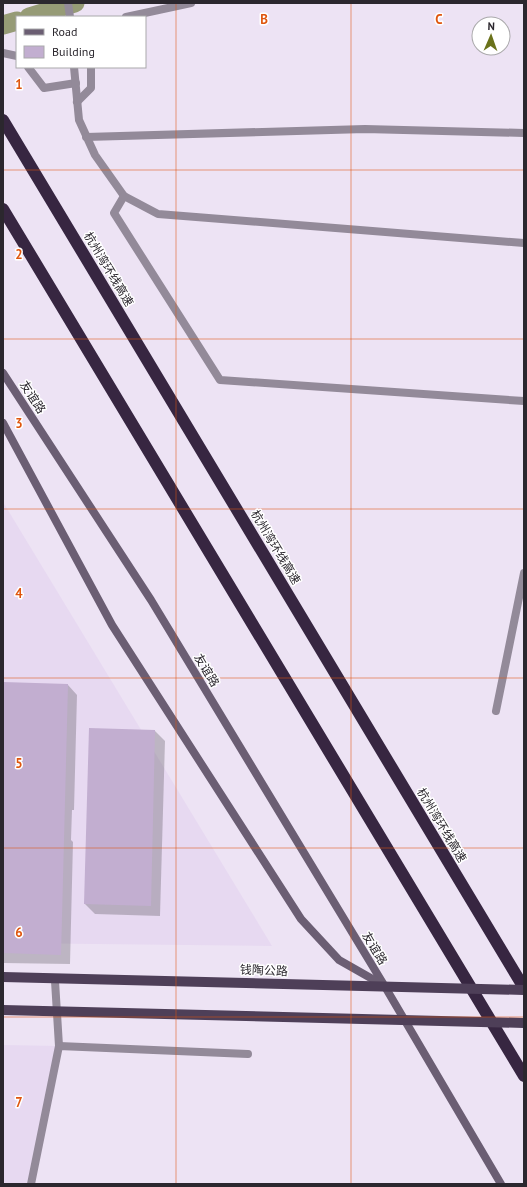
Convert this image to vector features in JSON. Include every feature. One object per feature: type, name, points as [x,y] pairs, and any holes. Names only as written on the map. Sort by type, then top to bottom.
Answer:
[{"type":"highway","name":"杭州湾环线高速","points":[[3,120],[524,989]]},
{"type":"highway","points":[[3,209],[524,1076]]},
{"type":"highway","points":[[505,1045],[524,1086]]},
{"type":"main road","name":"友谊路","points":[[3,373],[151,600],[384,985],[500,1184]]},
{"type":"main road","name":"友谊路","points":[[3,422],[112,625],[301,919],[339,960],[384,985]]},
{"type":"main road","name":"钱陶公路","points":[[3,977],[524,989]]},
{"type":"main road","points":[[3,981],[384,985]]},
{"type":"main road","points":[[3,1010],[524,1023]]},
{"type":"street","points":[[68,3],[70,16]]},
{"type":"street","points":[[131,16],[191,3]]},
{"type":"street","points":[[3,53],[16,56]]},
{"type":"street","points":[[29,68],[44,88],[76,83]]},
{"type":"street","points":[[74,68],[79,120],[94,155],[124,196],[158,214],[524,243]]},
{"type":"street","points":[[77,102],[92,88],[91,68]]},
{"type":"street","points":[[86,137],[365,129],[524,133]]},
{"type":"street","points":[[124,196],[114,212],[220,380],[524,401]]},
{"type":"street","points":[[496,711],[524,573]]},
{"type":"street","points":[[31,1184],[59,1046],[55,981]]},
{"type":"street","points":[[59,1046],[248,1054]]},
{"type":"shaded area","points":[[3,502],[272,946],[3,943]]},
{"type":"shaded area","points":[[3,1045],[59,1046],[31,1184],[3,1184]]},
{"type":"building","points":[[3,682],[68,684],[61,955],[3,953]]},
{"type":"building","points":[[89,728],[155,730],[151,906],[84,904]]},
{"type":"waterway","points":[[32,16],[75,3]]},
{"type":"waterway","points":[[3,25],[16,21]]}]
